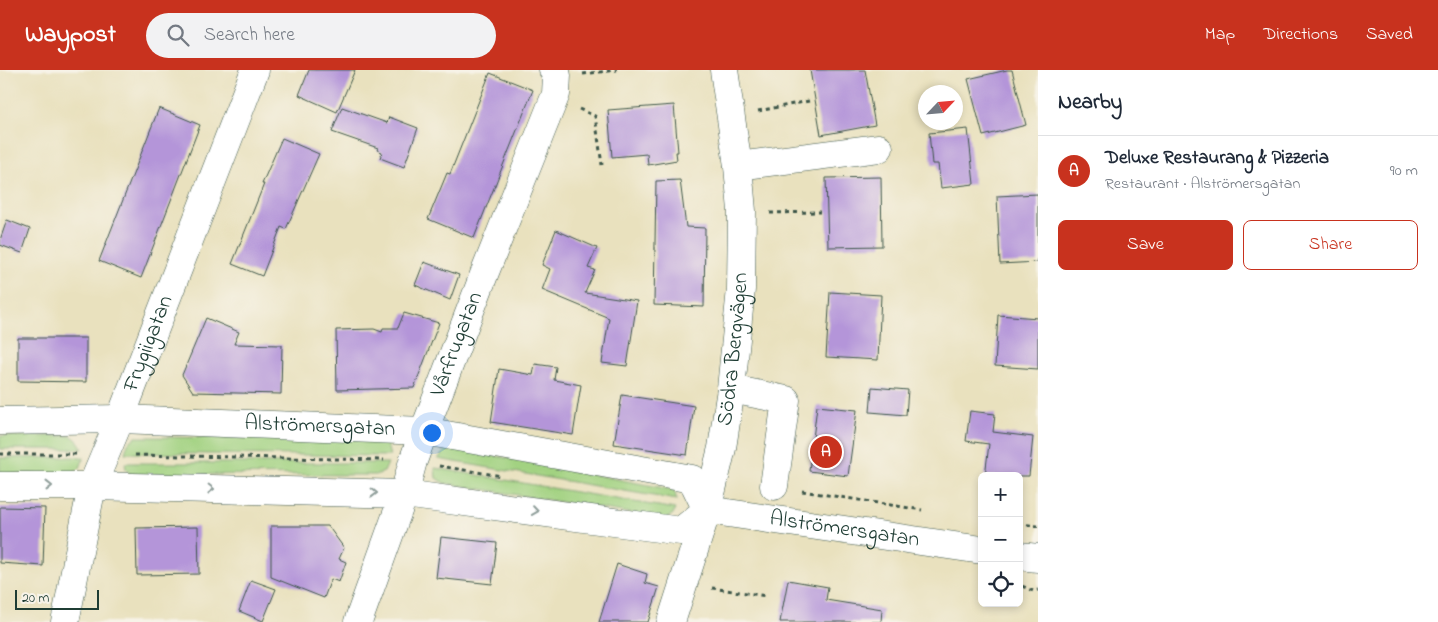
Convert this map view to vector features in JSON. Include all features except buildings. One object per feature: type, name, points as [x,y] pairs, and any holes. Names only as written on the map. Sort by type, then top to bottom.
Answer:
[{"type":"street","name":"Frygiigatan","points":[[65,622],[92,486],[120,419],[255,70]]},
{"type":"street","name":"Vårfrugatan","points":[[358,622],[404,494],[424,431],[556,94],[557,75],[553,70]]},
{"type":"street","name":"Södra Bergvägen","points":[[671,622],[707,510],[722,448],[731,389],[741,289],[742,211],[738,166],[724,70]]},
{"type":"street","points":[[738,166],[879,148]]},
{"type":"street","points":[[731,389],[786,400],[774,486]]},
{"type":"street","name":"Alströmersgatan","points":[[0,421],[120,419],[424,431],[692,479],[707,510],[978,549]]},
{"type":"street","points":[[0,486],[92,486],[404,494],[680,531],[707,510]]},
{"type":"street","points":[[1023,556],[1038,558]]},
{"type":"path","points":[[582,75],[617,70]]},
{"type":"path","points":[[751,112],[809,101]]},
{"type":"path","points":[[574,107],[596,116],[602,165]]},
{"type":"path","points":[[762,213],[820,212]]},
{"type":"path","points":[[774,486],[927,511]]},
{"type":"path","points":[[1023,524],[1038,526]]},
{"type":"path","points":[[711,587],[766,596]]},
{"type":"path","points":[[1023,587],[1033,591],[1038,590]]},
{"type":"green space","points":[[0,436],[72,436],[83,449],[0,449]]},
{"type":"green space","points":[[136,437],[380,439],[387,445],[390,456],[125,453],[128,443]]},
{"type":"green space","points":[[454,448],[674,490],[677,500],[438,459],[445,450]]},
{"type":"green space","points":[[84,457],[80,468],[72,474],[0,474],[0,458]]},
{"type":"green space","points":[[125,463],[388,463],[384,472],[375,475],[130,474],[126,469]]},
{"type":"green space","points":[[435,468],[675,509],[673,514],[666,519],[444,483],[436,478]]},
{"type":"place","name":"Deluxe Restaurang & Pizzeria","points":[[826,452]]}]
